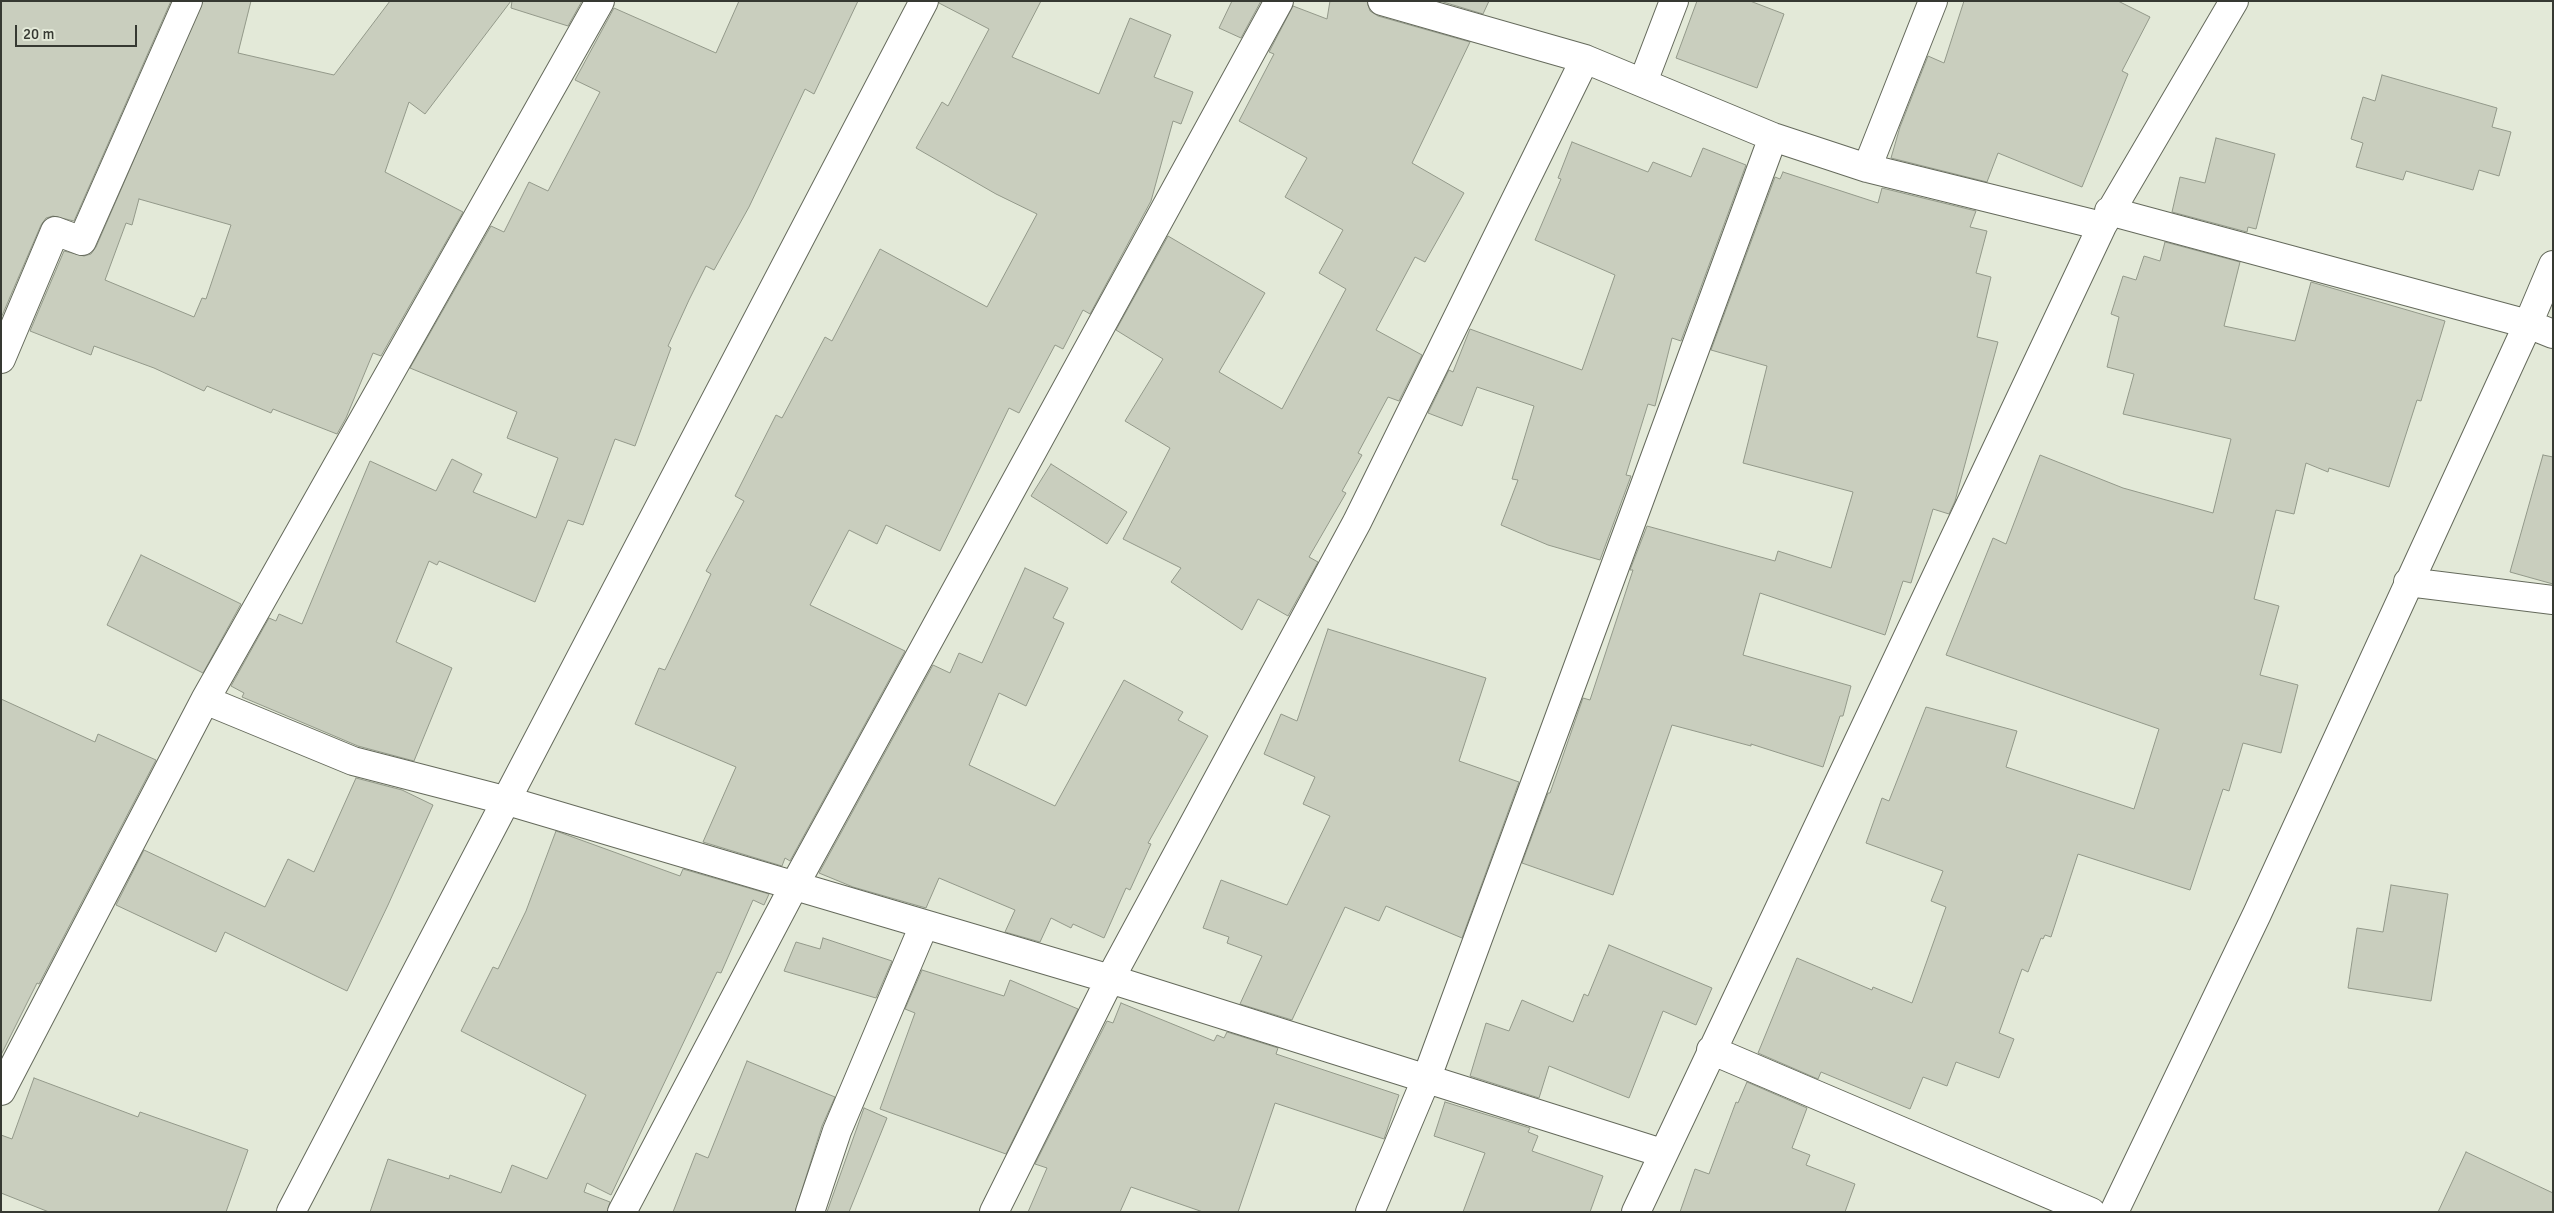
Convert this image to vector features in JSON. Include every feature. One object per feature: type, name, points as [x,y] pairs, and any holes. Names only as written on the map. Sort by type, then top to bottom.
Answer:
[{"type":"street","points":[[1,359],[55,231],[82,241],[188,1]]},
{"type":"street","points":[[1,1091],[205,700],[600,1]]},
{"type":"street","points":[[290,1212],[508,801],[924,1]]},
{"type":"street","points":[[622,1212],[794,886],[1279,1]]},
{"type":"street","points":[[1382,1],[1585,59],[1773,137],[1867,168],[2106,218],[2528,324],[2553,334]]},
{"type":"street","points":[[1643,82],[1674,1]]},
{"type":"street","points":[[1867,168],[1933,1]]},
{"type":"street","points":[[1636,1212],[1662,1153],[2106,218],[2234,1]]},
{"type":"street","points":[[994,1212],[1110,978],[1358,522],[1585,59]]},
{"type":"street","points":[[1370,1212],[1427,1077],[1773,137]]},
{"type":"street","points":[[2114,1212],[2257,914],[2528,324],[2553,265]]},
{"type":"street","points":[[2408,582],[2553,600]]},
{"type":"street","points":[[205,700],[353,761],[508,801],[924,925],[1110,978],[1662,1153]]},
{"type":"street","points":[[810,1212],[838,1131],[924,925]]},
{"type":"street","points":[[1711,1050],[2092,1212]]},
{"type":"building","points":[[1,1],[171,1],[74,221],[53,216],[46,218],[41,225],[1,318]]},
{"type":"building","points":[[203,1],[251,1],[238,53],[334,75],[390,1],[511,1],[425,114],[409,102],[385,172],[463,212],[381,356],[373,353],[346,418],[337,434],[273,409],[271,413],[207,386],[204,391],[154,368],[94,346],[91,355],[30,331],[64,251],[84,256],[91,254],[96,247]],"holes":[[[139,199],[231,225],[206,299],[202,298],[194,317],[105,280],[126,223],[132,225]]]},
{"type":"building","points":[[512,1],[582,1],[568,26],[511,8]]},
{"type":"building","points":[[739,1],[858,1],[814,94],[805,89],[749,207],[714,270],[706,266],[668,346],[671,348],[635,446],[615,439],[583,525],[568,520],[535,602],[439,561],[437,565],[429,561],[396,642],[452,668],[414,761],[358,746],[242,697],[244,693],[231,686],[269,618],[276,621],[279,614],[302,624],[370,461],[436,491],[452,459],[482,474],[473,492],[536,518],[558,458],[507,438],[517,412],[410,368],[491,226],[504,232],[529,182],[548,191],[600,92],[575,80],[614,8],[716,53]]},
{"type":"building","points":[[939,1],[1041,1],[1012,57],[1099,94],[1130,18],[1171,35],[1154,77],[1193,92],[1181,124],[1173,121],[1151,201],[1090,314],[1083,310],[1063,349],[1055,345],[1019,413],[1009,408],[940,551],[886,525],[877,544],[849,530],[810,605],[905,651],[790,861],[785,858],[782,866],[703,842],[736,767],[635,724],[659,668],[665,670],[711,574],[706,571],[744,501],[735,496],[776,415],[782,418],[825,337],[832,341],[880,249],[987,307],[1037,214],[996,194],[916,148],[942,102],[948,106],[989,29],[939,3]]},
{"type":"building","points":[[1232,1],[1261,1],[1241,38],[1219,28]]},
{"type":"building","points":[[1330,1],[1367,1],[1370,11],[1378,16],[1470,42],[1412,163],[1464,193],[1425,262],[1415,257],[1376,330],[1422,355],[1399,401],[1388,397],[1358,453],[1362,455],[1342,491],[1346,493],[1309,557],[1318,562],[1288,616],[1258,599],[1242,630],[1171,582],[1181,568],[1123,539],[1170,448],[1125,421],[1163,359],[1116,330],[1168,236],[1265,293],[1219,372],[1282,409],[1346,289],[1319,273],[1343,230],[1285,197],[1307,158],[1239,121],[1274,54],[1269,52],[1293,6],[1327,19]]},
{"type":"building","points":[[1440,1],[1489,1],[1483,14]]},
{"type":"building","points":[[1697,1],[1750,1],[1784,14],[1757,88],[1676,58]]},
{"type":"building","points":[[1964,1],[2118,1],[2150,17],[2122,71],[2128,74],[2082,187],[1998,153],[1987,182],[1891,158],[1900,127],[1928,56],[1944,63]]},
{"type":"building","points":[[2382,75],[2497,108],[2492,127],[2511,132],[2499,176],[2479,170],[2473,190],[2406,171],[2403,180],[2356,167],[2363,143],[2351,139],[2363,97],[2375,101]]},
{"type":"building","points":[[2216,138],[2275,154],[2256,229],[2248,227],[2247,232],[2172,212],[2180,177],[2205,183]]},
{"type":"building","points":[[1572,142],[1648,172],[1653,162],[1691,177],[1703,148],[1746,165],[1681,341],[1672,338],[1655,406],[1648,404],[1626,475],[1631,476],[1600,560],[1548,545],[1501,525],[1518,480],[1512,479],[1534,406],[1477,387],[1462,426],[1428,413],[1449,370],[1453,372],[1470,329],[1582,370],[1615,275],[1535,240],[1561,179],[1558,178]]},
{"type":"building","points":[[1783,172],[1878,203],[1882,188],[1976,211],[1970,227],[1987,231],[1976,273],[1991,277],[1977,337],[1998,342],[1955,501],[1949,514],[1933,509],[1911,583],[1903,581],[1885,635],[1760,593],[1743,655],[1851,686],[1843,716],[1840,716],[1823,767],[1751,744],[1751,746],[1672,725],[1613,895],[1522,863],[1548,793],[1550,793],[1583,698],[1590,700],[1633,570],[1630,570],[1647,526],[1775,561],[1778,551],[1831,568],[1853,492],[1743,463],[1767,366],[1711,350],[1775,177],[1780,179]]},
{"type":"building","points":[[2165,242],[2240,262],[2224,326],[2295,341],[2311,282],[2445,321],[2421,401],[2417,400],[2389,487],[2329,468],[2328,472],[2306,463],[2294,514],[2276,510],[2254,599],[2279,606],[2260,675],[2298,685],[2281,753],[2243,743],[2229,791],[2223,789],[2190,890],[2078,854],[2051,937],[2045,935],[2043,939],[2041,938],[2028,972],[2022,969],[1999,1033],[2014,1039],[1999,1078],[1956,1062],[1947,1086],[1923,1077],[1910,1109],[1821,1072],[1818,1079],[1758,1053],[1797,958],[1872,990],[1873,987],[1912,1003],[1946,907],[1931,901],[1943,871],[1866,843],[1882,798],[1889,801],[1926,707],[2017,731],[2006,767],[2134,809],[2159,729],[1946,655],[1993,538],[2006,544],[2040,455],[2123,488],[2213,513],[2231,439],[2123,414],[2134,374],[2107,367],[2119,317],[2111,314],[2123,276],[2136,280],[2144,256],[2160,261]]},
{"type":"building","points":[[2543,455],[2553,457],[2553,584],[2510,572]]},
{"type":"building","points":[[1051,464],[1127,512],[1107,544],[1031,496]]},
{"type":"building","points":[[141,555],[241,604],[203,673],[107,625]]},
{"type":"building","points":[[1025,568],[1068,588],[1053,618],[1064,623],[1026,706],[999,693],[969,765],[1055,806],[1124,680],[1183,712],[1178,720],[1208,736],[1148,843],[1151,844],[1130,890],[1126,888],[1104,938],[1073,924],[1071,928],[1051,918],[1040,942],[1005,932],[1015,910],[939,878],[926,908],[853,887],[819,873],[933,665],[950,673],[959,653],[982,663]]},
{"type":"building","points":[[1328,629],[1486,678],[1459,761],[1519,782],[1462,938],[1386,906],[1379,921],[1345,907],[1292,1020],[1240,1004],[1262,956],[1227,943],[1229,937],[1203,928],[1221,880],[1287,905],[1330,816],[1303,804],[1315,777],[1264,754],[1281,714],[1297,721]]},
{"type":"building","points":[[1,699],[95,742],[98,734],[156,760],[39,984],[37,983],[1,1055]]},
{"type":"building","points":[[356,778],[402,790],[433,805],[347,991],[225,932],[216,952],[116,905],[144,850],[265,907],[288,859],[314,872]]},
{"type":"building","points":[[556,831],[680,876],[683,869],[769,894],[764,905],[753,900],[721,973],[717,972],[611,1195],[587,1183],[584,1192],[610,1202],[607,1212],[370,1212],[388,1159],[449,1179],[450,1175],[501,1193],[512,1165],[547,1179],[586,1095],[461,1031],[493,967],[498,969],[526,911]]},
{"type":"building","points":[[2391,885],[2448,894],[2431,1001],[2348,988],[2357,928],[2383,932]]},
{"type":"building","points":[[823,938],[892,961],[876,998],[784,971],[796,942],[820,949]]},
{"type":"building","points":[[1609,945],[1712,988],[1696,1025],[1663,1011],[1629,1098],[1549,1066],[1539,1098],[1470,1076],[1486,1023],[1509,1031],[1522,1000],[1573,1022],[1584,994],[1588,996]]},
{"type":"building","points":[[922,970],[1004,996],[1010,980],[1078,1009],[1006,1154],[880,1109],[915,1013],[905,1009]]},
{"type":"building","points":[[1121,1003],[1214,1041],[1217,1035],[1224,1038],[1227,1032],[1278,1048],[1276,1054],[1399,1095],[1384,1139],[1275,1103],[1238,1212],[1203,1212],[1131,1187],[1120,1212],[1028,1212],[1047,1168],[1035,1164],[1107,1021],[1113,1023]]},
{"type":"building","points":[[747,1061],[835,1097],[822,1126],[795,1212],[673,1212],[696,1153],[708,1158]]},
{"type":"building","points":[[34,1078],[138,1117],[140,1112],[248,1150],[226,1212],[49,1212],[1,1193],[1,1135],[12,1139]]},
{"type":"building","points":[[1747,1082],[1807,1108],[1792,1148],[1810,1155],[1806,1165],[1855,1184],[1845,1212],[1680,1212],[1695,1169],[1709,1174],[1736,1102],[1738,1103]]},
{"type":"building","points":[[1445,1102],[1530,1128],[1528,1132],[1538,1136],[1532,1151],[1603,1176],[1590,1212],[1463,1212],[1485,1153],[1434,1136]]},
{"type":"building","points":[[864,1108],[887,1118],[849,1212],[827,1212]]},
{"type":"building","points":[[2466,1152],[2553,1193],[2553,1212],[2438,1212]]}]
